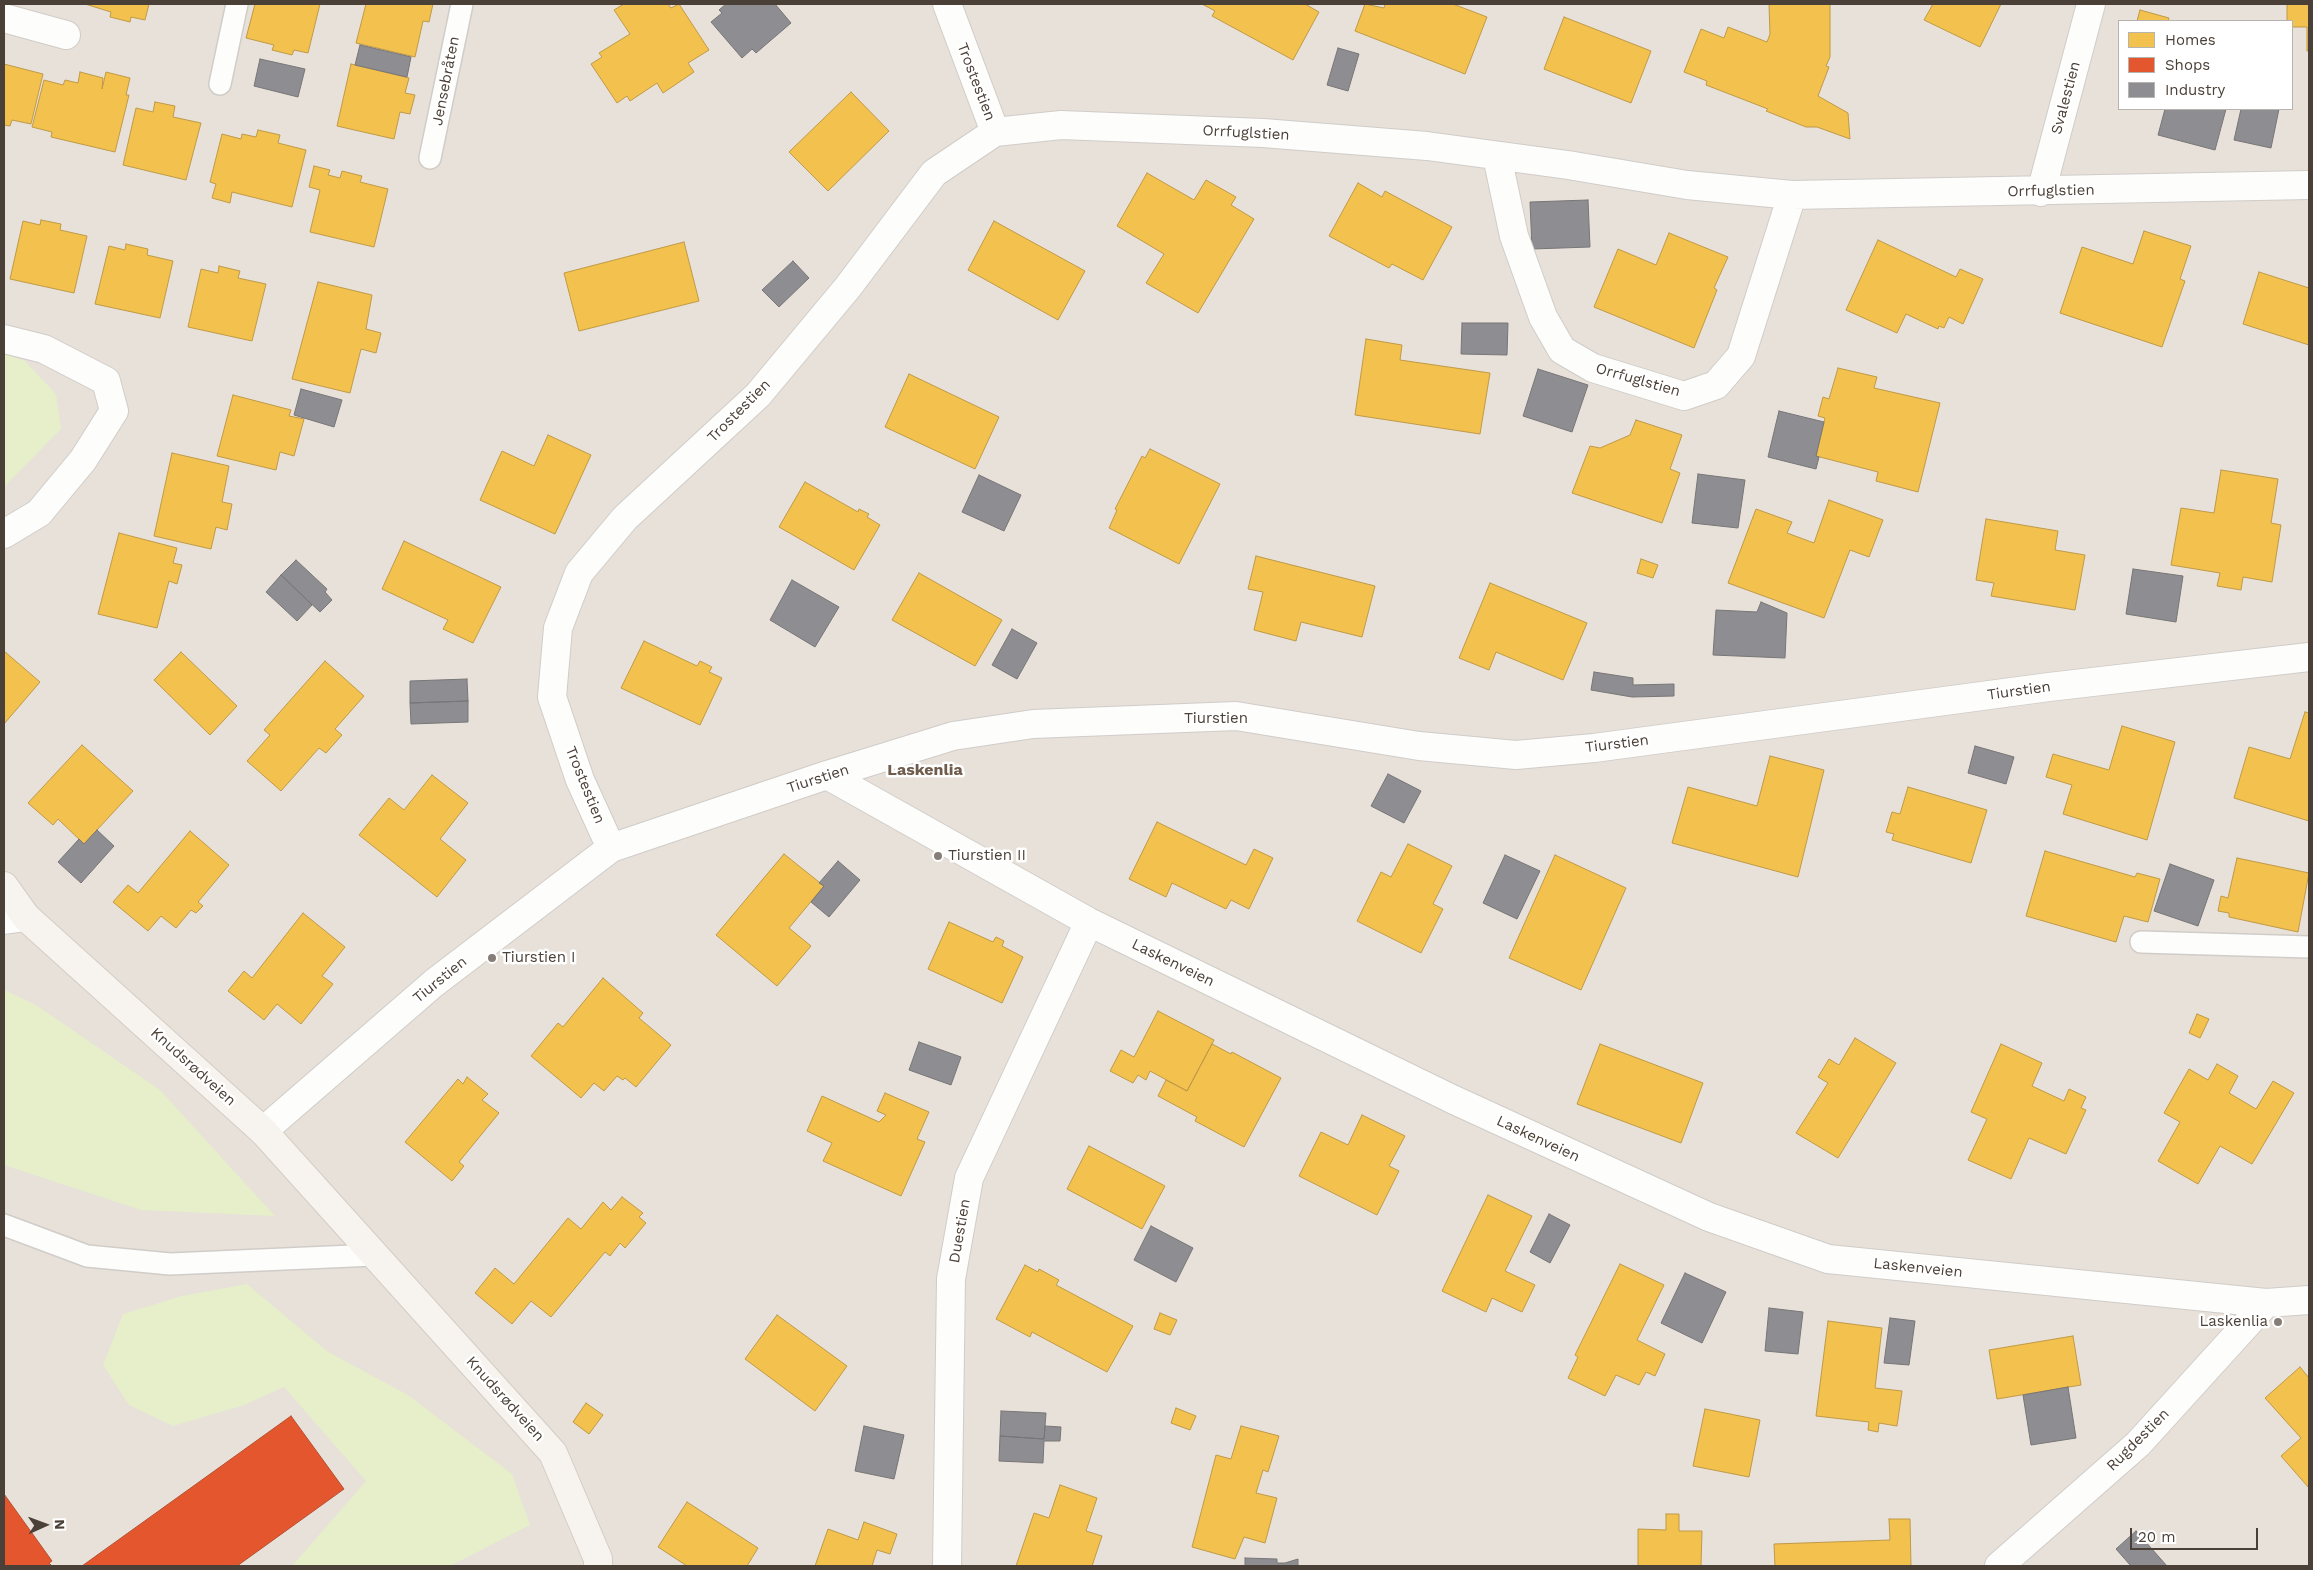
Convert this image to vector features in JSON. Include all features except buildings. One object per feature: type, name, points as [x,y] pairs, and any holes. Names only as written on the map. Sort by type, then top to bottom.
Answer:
[{"type":"street","name":"Trostestien","points":[[612,848],[580,780],[552,696],[558,628],[578,574],[625,518],[758,395],[848,286],[934,173],[995,132],[947,4]]},
{"type":"street","name":"Svalestien","points":[[2041,192],[2091,4]]},
{"type":"street","points":[[4,18],[66,35]]},
{"type":"street","name":"Orrfuglstien","points":[[995,132],[1061,125],[1263,132],[1427,146],[1687,186],[1792,195],[2041,192],[2309,185]]},
{"type":"street","name":"Orrfuglstien","points":[[1497,156],[1514,236],[1543,317],[1562,350],[1593,368],[1684,396],[1716,385],[1741,356],[1792,195]]},
{"type":"street","points":[[4,338],[44,349],[106,381],[114,411],[83,460],[39,513],[4,534]]},
{"type":"street","name":"Tiurstien","points":[[263,1130],[434,982],[612,848],[828,775],[954,736],[1033,724],[1236,716],[1418,746],[1516,755],[1594,748],[2039,688],[2309,657]]},
{"type":"street","name":"Laskenveien","points":[[828,775],[1089,922],[1452,1100],[1700,1213],[1828,1259],[2266,1303],[2309,1300]]},
{"type":"street","name":"Knudsrødveien","points":[[4,886],[15,918],[263,1130],[553,1453],[598,1559],[598,1566]]},
{"type":"street","name":"Duestien","points":[[947,1566],[951,1279],[969,1178],[1089,922]]},
{"type":"street","name":"Rugdestien","points":[[1998,1566],[2138,1444],[2266,1303]]},
{"type":"lane","points":[[220,84],[237,4]]},
{"type":"lane","name":"Jensebråten","points":[[430,158],[462,4]]},
{"type":"lane","points":[[2140,942],[2309,947]]},
{"type":"lane","points":[[4,1225],[87,1256],[170,1264],[375,1255]]},
{"type":"shaded area","points":[[4,4],[2309,4],[2309,1566],[4,1566]]},
{"type":"green space","points":[[4,354],[25,361],[56,394],[61,429],[4,487]]},
{"type":"green space","points":[[4,990],[36,1005],[160,1090],[275,1216],[141,1210],[4,1165]]},
{"type":"green space","points":[[247,1284],[328,1352],[408,1395],[512,1474],[530,1525],[450,1566],[292,1566],[366,1481],[284,1387],[244,1405],[173,1426],[129,1405],[103,1365],[123,1314],[182,1296]]},
{"type":"place","name":"Tiurstien II","points":[[938,856]]},
{"type":"place","name":"Tiurstien I","points":[[492,958]]},
{"type":"place","name":"Laskenlia","points":[[2278,1322]]},
{"type":"district","name":"Laskenlia","points":[[925,770]]}]
